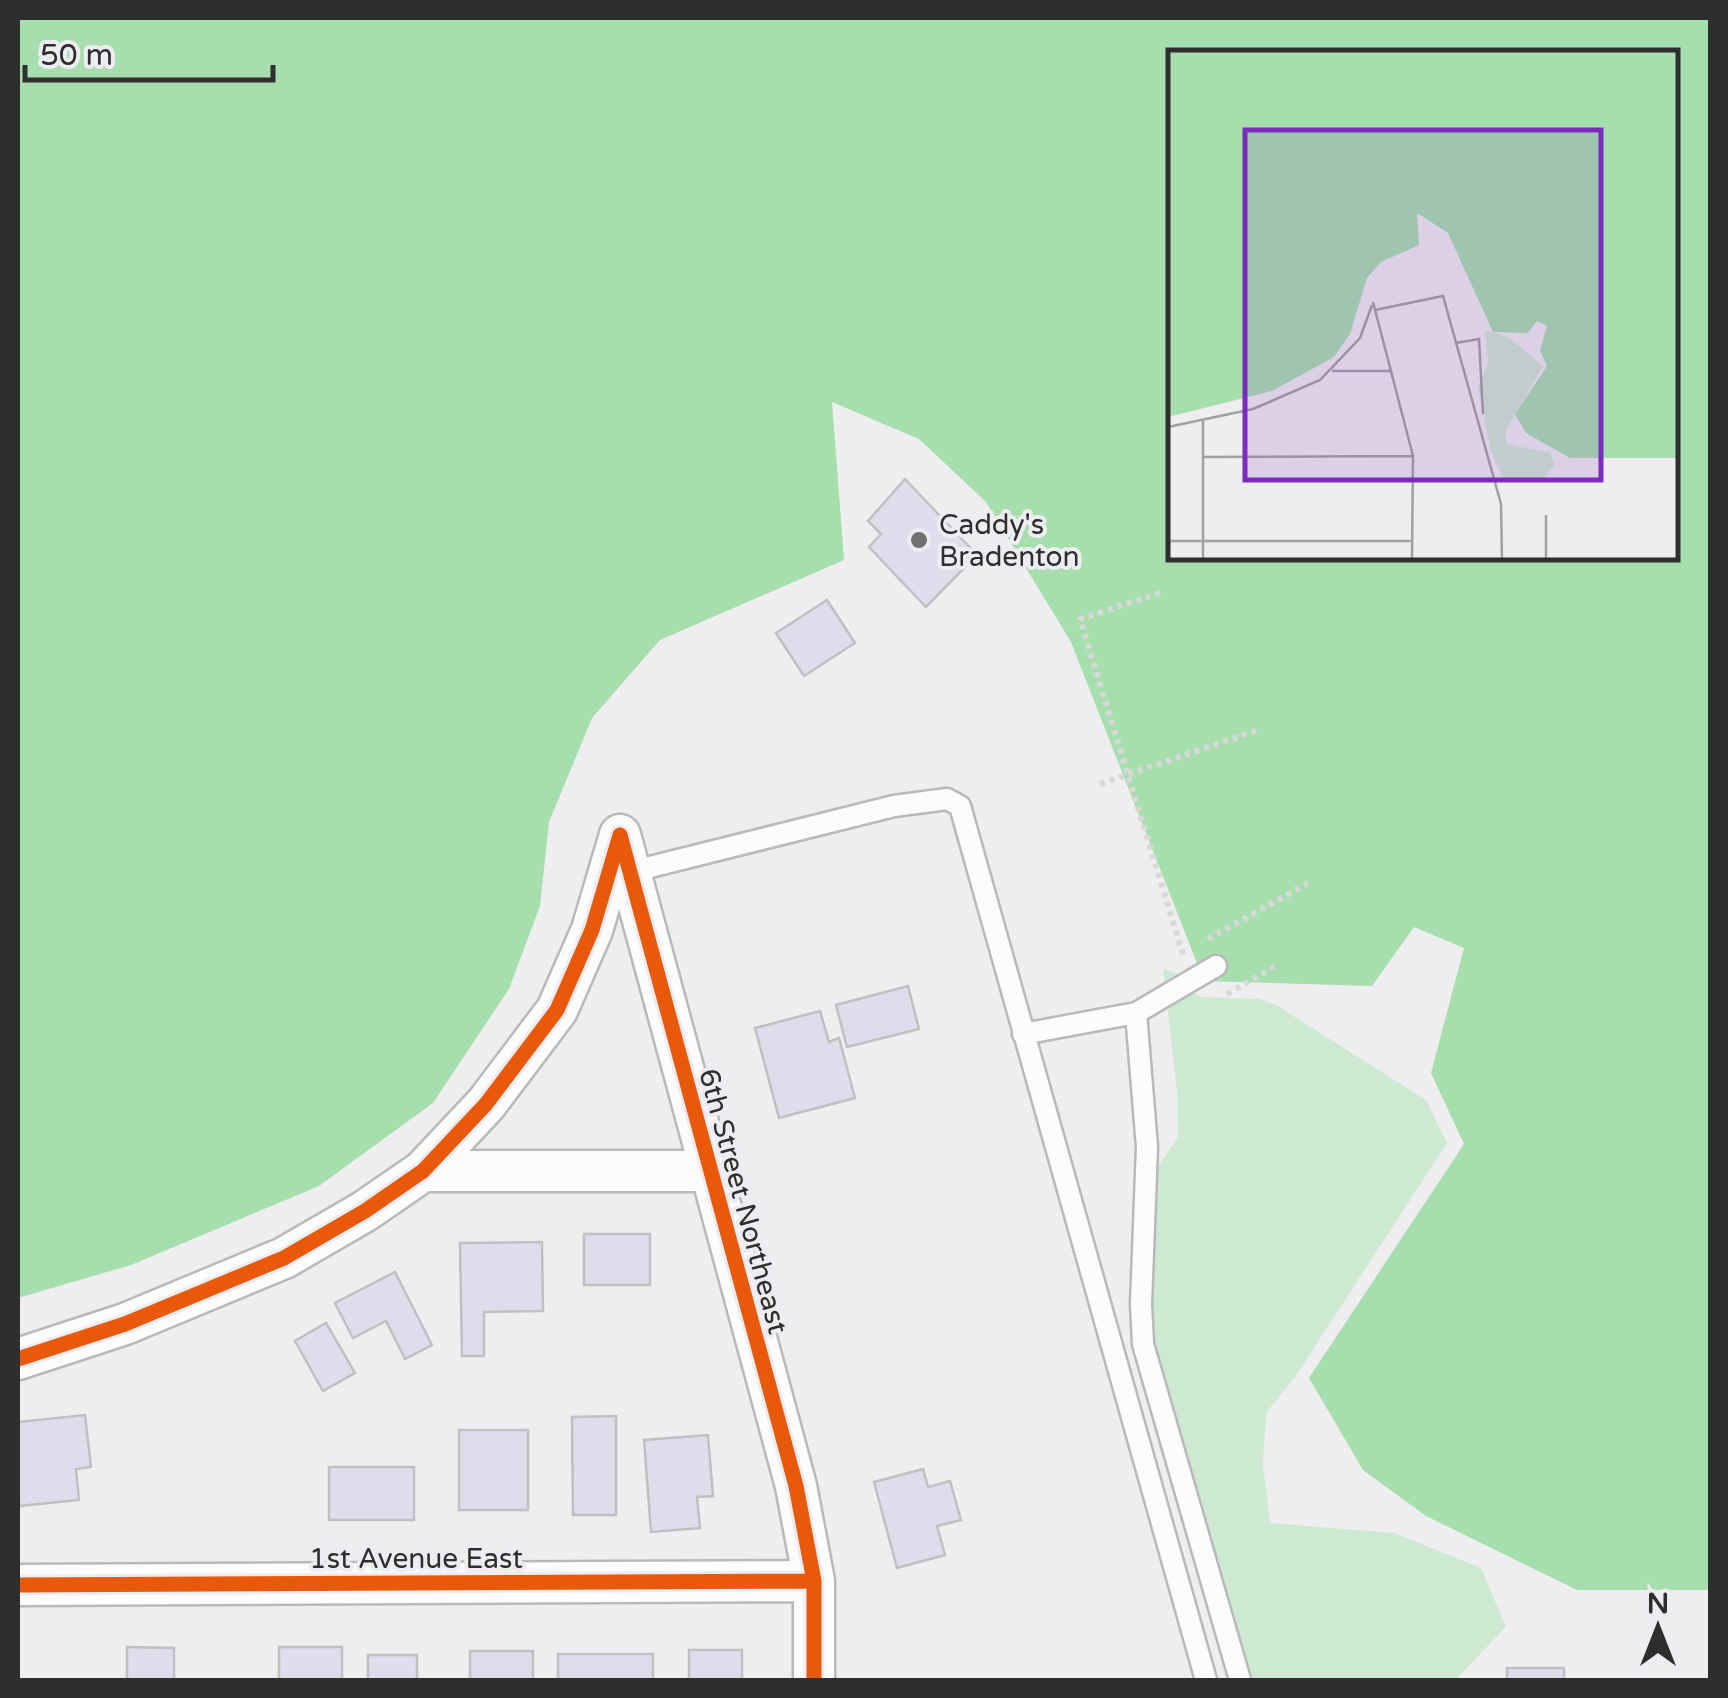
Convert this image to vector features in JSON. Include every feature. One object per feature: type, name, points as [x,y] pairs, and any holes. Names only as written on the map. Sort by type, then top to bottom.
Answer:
[{"type":"street","points":[[18,1359],[124,1324],[284,1258],[365,1211],[422,1170],[486,1104],[557,1010],[625,854]]},
{"type":"street","name":"6th Street Northeast","points":[[625,854],[796,1486],[814,1582],[814,1680]]},
{"type":"street","points":[[422,1170],[710,1171]]},
{"type":"street","name":"1st Avenue East","points":[[18,1585],[814,1582]]},
{"type":"lane","points":[[625,854],[933,800],[955,801],[960,806],[1206,1680]]},
{"type":"lane","points":[[1023,1034],[1136,1013],[1216,966]]},
{"type":"lane","points":[[1136,1013],[1146,1147],[1143,1344],[1240,1680]]},
{"type":"path","points":[[1160,592],[1080,619],[1183,954]]},
{"type":"path","points":[[1100,784],[1261,729]]},
{"type":"path","points":[[1173,959],[1308,883]]},
{"type":"path","points":[[1218,1000],[1279,964]]},
{"type":"shaded area","points":[[18,18],[1710,18],[1710,1590],[1577,1590],[1426,1516],[1363,1470],[1309,1378],[1464,1144],[1431,1073],[1464,948],[1414,927],[1372,986],[1204,981],[1071,642],[986,502],[919,439],[832,402],[844,560],[660,640],[592,718],[549,822],[540,906],[509,989],[433,1103],[319,1186],[131,1265],[18,1298]]},
{"type":"shaded area","points":[[1163,969],[1187,977],[1193,992],[1200,997],[1259,999],[1276,1005],[1426,1100],[1447,1143],[1295,1377],[1266,1413],[1263,1464],[1270,1523],[1394,1533],[1481,1568],[1506,1627],[1455,1680],[1249,1680],[1221,1629],[1194,1557],[1176,1435],[1132,1251],[1147,1184],[1178,1137],[1177,1091]]},
{"type":"building","name":"Caddy's Bradenton","points":[[905,479],[977,555],[926,607],[869,547],[881,534],[868,521]]},
{"type":"building","points":[[827,600],[855,643],[804,676],[776,633]]},
{"type":"building","points":[[908,986],[919,1029],[847,1047],[836,1005]]},
{"type":"building","points":[[820,1011],[829,1042],[839,1038],[855,1098],[779,1118],[755,1028]]},
{"type":"building","points":[[584,1234],[650,1234],[650,1285],[584,1285]]},
{"type":"building","points":[[542,1242],[543,1311],[484,1312],[484,1356],[462,1356],[460,1243]]},
{"type":"building","points":[[395,1272],[432,1345],[405,1359],[386,1321],[353,1338],[335,1303]]},
{"type":"building","points":[[326,1323],[355,1373],[323,1391],[295,1341]]},
{"type":"building","points":[[85,1415],[91,1467],[76,1469],[79,1500],[19,1506],[18,1422]]},
{"type":"building","points":[[616,1416],[616,1515],[573,1515],[572,1417]]},
{"type":"building","points":[[459,1430],[528,1430],[528,1510],[459,1510]]},
{"type":"building","points":[[708,1435],[713,1496],[697,1497],[700,1528],[651,1532],[644,1440]]},
{"type":"building","points":[[329,1467],[414,1467],[414,1520],[329,1520]]},
{"type":"building","points":[[923,1469],[928,1487],[950,1481],[961,1520],[937,1526],[945,1555],[897,1568],[874,1482]]},
{"type":"building","points":[[127,1647],[174,1648],[174,1680],[127,1680]]},
{"type":"building","points":[[279,1647],[342,1647],[342,1680],[279,1680]]},
{"type":"building","points":[[689,1650],[742,1650],[742,1680],[689,1680]]},
{"type":"building","points":[[470,1651],[533,1651],[533,1680],[470,1680]]},
{"type":"building","points":[[558,1654],[653,1654],[653,1680],[558,1680]]},
{"type":"building","points":[[368,1655],[417,1655],[417,1680],[368,1680]]},
{"type":"building","points":[[1507,1668],[1564,1668],[1564,1680],[1507,1680]]},
{"type":"cycle path","points":[[620,835],[796,1486],[814,1581],[814,1680]]},
{"type":"cycle path","points":[[18,1359],[125,1324],[284,1258],[365,1211],[423,1171],[486,1104],[557,1010],[592,930],[620,835]]},
{"type":"cycle path","points":[[18,1585],[814,1581]]},
{"type":"place","name":"Caddy's Bradenton","points":[[919,540]]}]
